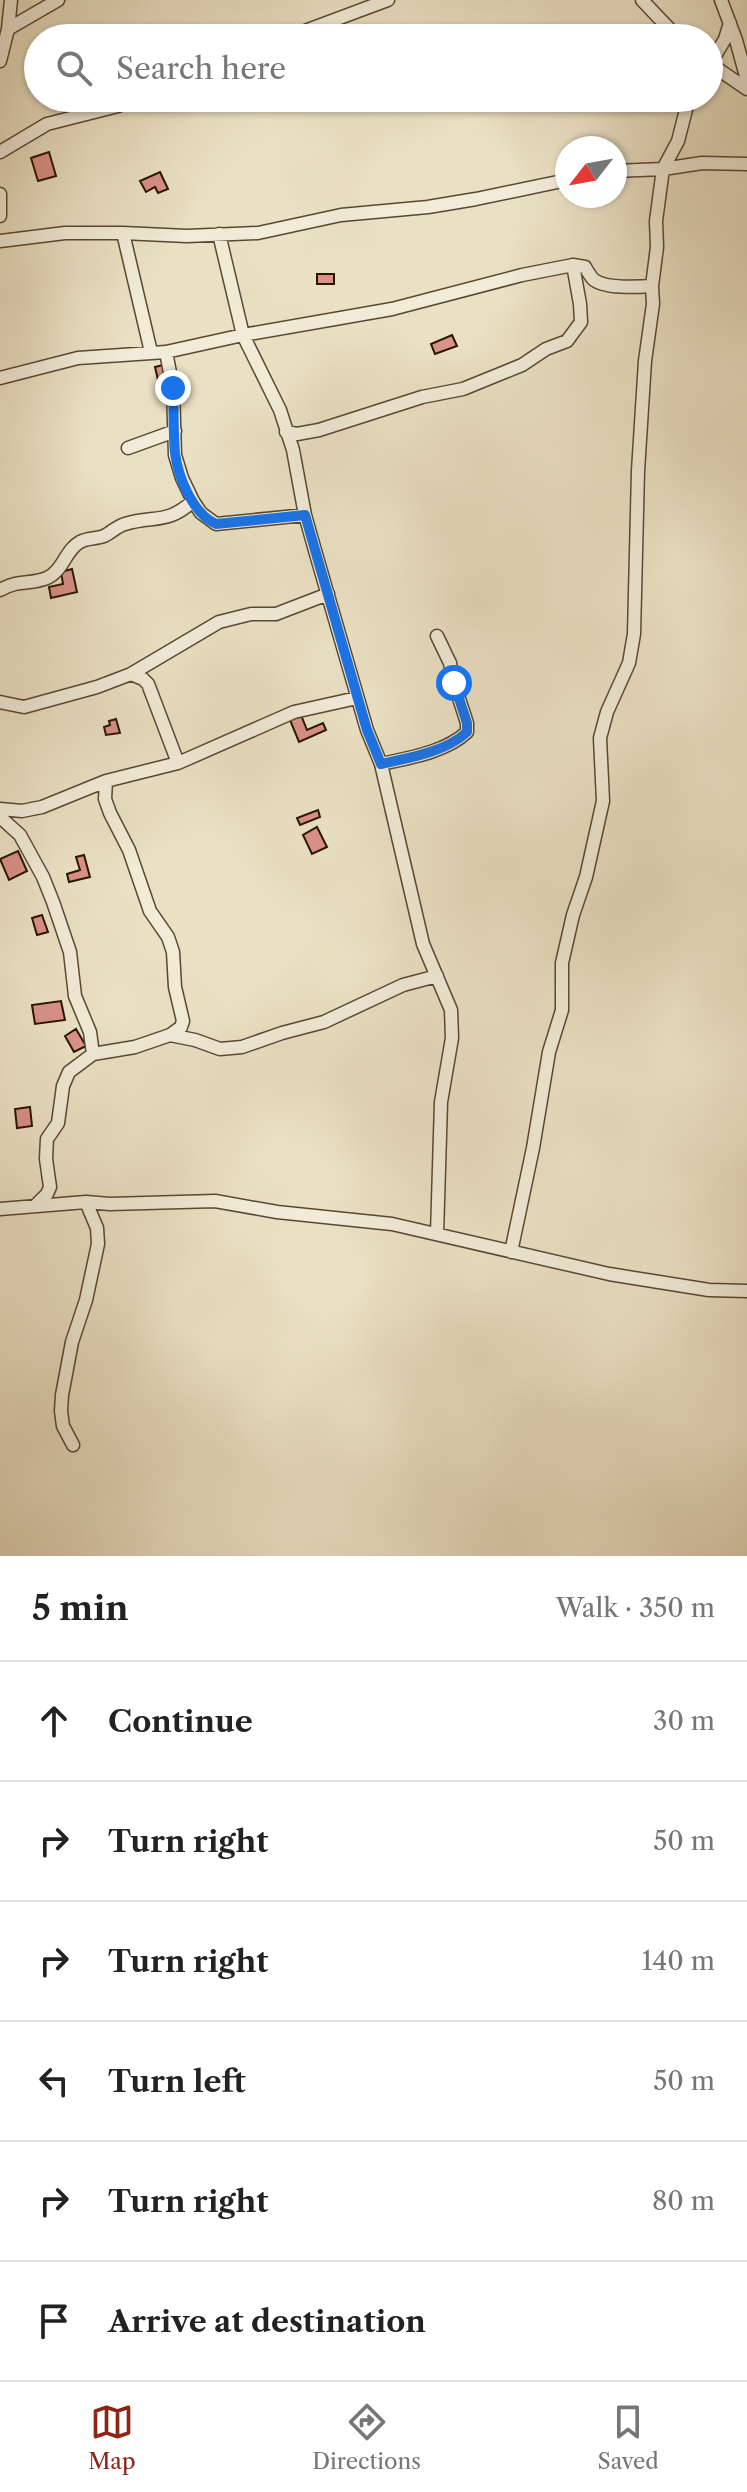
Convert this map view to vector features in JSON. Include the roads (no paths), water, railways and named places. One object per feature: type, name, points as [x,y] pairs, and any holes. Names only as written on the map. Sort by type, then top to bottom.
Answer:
[{"type":"street","points":[[1,53],[8,29],[11,0]]},
{"type":"street","points":[[8,29],[58,0]]},
{"type":"street","points":[[324,24],[388,0]]},
{"type":"street","points":[[642,0],[665,24]]},
{"type":"street","points":[[721,0],[747,80]]},
{"type":"street","points":[[723,42],[730,23]]},
{"type":"street","points":[[723,73],[747,89]]},
{"type":"street","points":[[0,152],[47,124],[94,112]]},
{"type":"street","points":[[511,1252],[549,1052],[562,1010],[562,963],[603,801],[600,738],[607,712],[629,663],[634,634],[635,530],[645,361],[657,247],[656,221],[663,169],[678,141],[686,112]]},
{"type":"street","points":[[627,170],[702,163],[747,164]]},
{"type":"street","points":[[0,241],[65,233],[187,236],[258,233],[341,215],[428,207],[555,182]]},
{"type":"street","points":[[0,194],[0,216]]},
{"type":"street","points":[[123,233],[151,352]]},
{"type":"street","points":[[219,234],[243,335],[280,410],[293,450],[305,515],[357,698],[381,764],[423,944],[448,999],[452,1038],[441,1102],[437,1234]]},
{"type":"street","points":[[0,378],[78,358],[166,352],[392,309],[573,265],[585,267],[600,283],[632,288],[652,286]]},
{"type":"street","points":[[286,432],[297,434],[319,430],[437,393],[463,389],[522,365],[546,349],[567,341],[581,322],[573,265]]},
{"type":"street","points":[[166,352],[173,388],[175,455],[182,478],[201,513],[216,524],[305,515]]},
{"type":"street","points":[[128,448],[175,431]]},
{"type":"street","points":[[0,590],[19,581],[51,576],[80,542],[102,536],[123,524],[160,519],[181,512],[193,501]]},
{"type":"street","points":[[0,702],[24,707],[97,687],[131,674],[219,622],[251,614],[276,614],[328,594]]},
{"type":"street","points":[[381,764],[410,758],[448,744],[467,732],[450,663],[437,636]]},
{"type":"street","points":[[131,674],[148,684],[178,763]]},
{"type":"street","points":[[0,809],[22,811],[42,807],[106,781],[178,763],[294,712],[357,698]]},
{"type":"street","points":[[35,1206],[50,1187],[47,1139],[58,1123],[63,1086],[69,1072],[93,1054],[135,1047],[170,1035],[181,1027],[183,1021],[175,987],[173,952],[168,937],[150,911],[129,850],[110,813],[105,799],[106,781]]},
{"type":"street","points":[[0,817],[20,835],[48,889],[70,952],[71,980],[90,1032],[93,1054]]},
{"type":"street","points":[[170,1035],[220,1049],[242,1047],[324,1022],[403,985],[437,976]]},
{"type":"street","points":[[0,1209],[86,1202],[215,1201],[277,1212],[392,1224],[609,1274],[709,1290],[747,1291]]},
{"type":"street","points":[[73,1445],[63,1426],[62,1395],[72,1342],[93,1274],[99,1236],[86,1202]]}]
